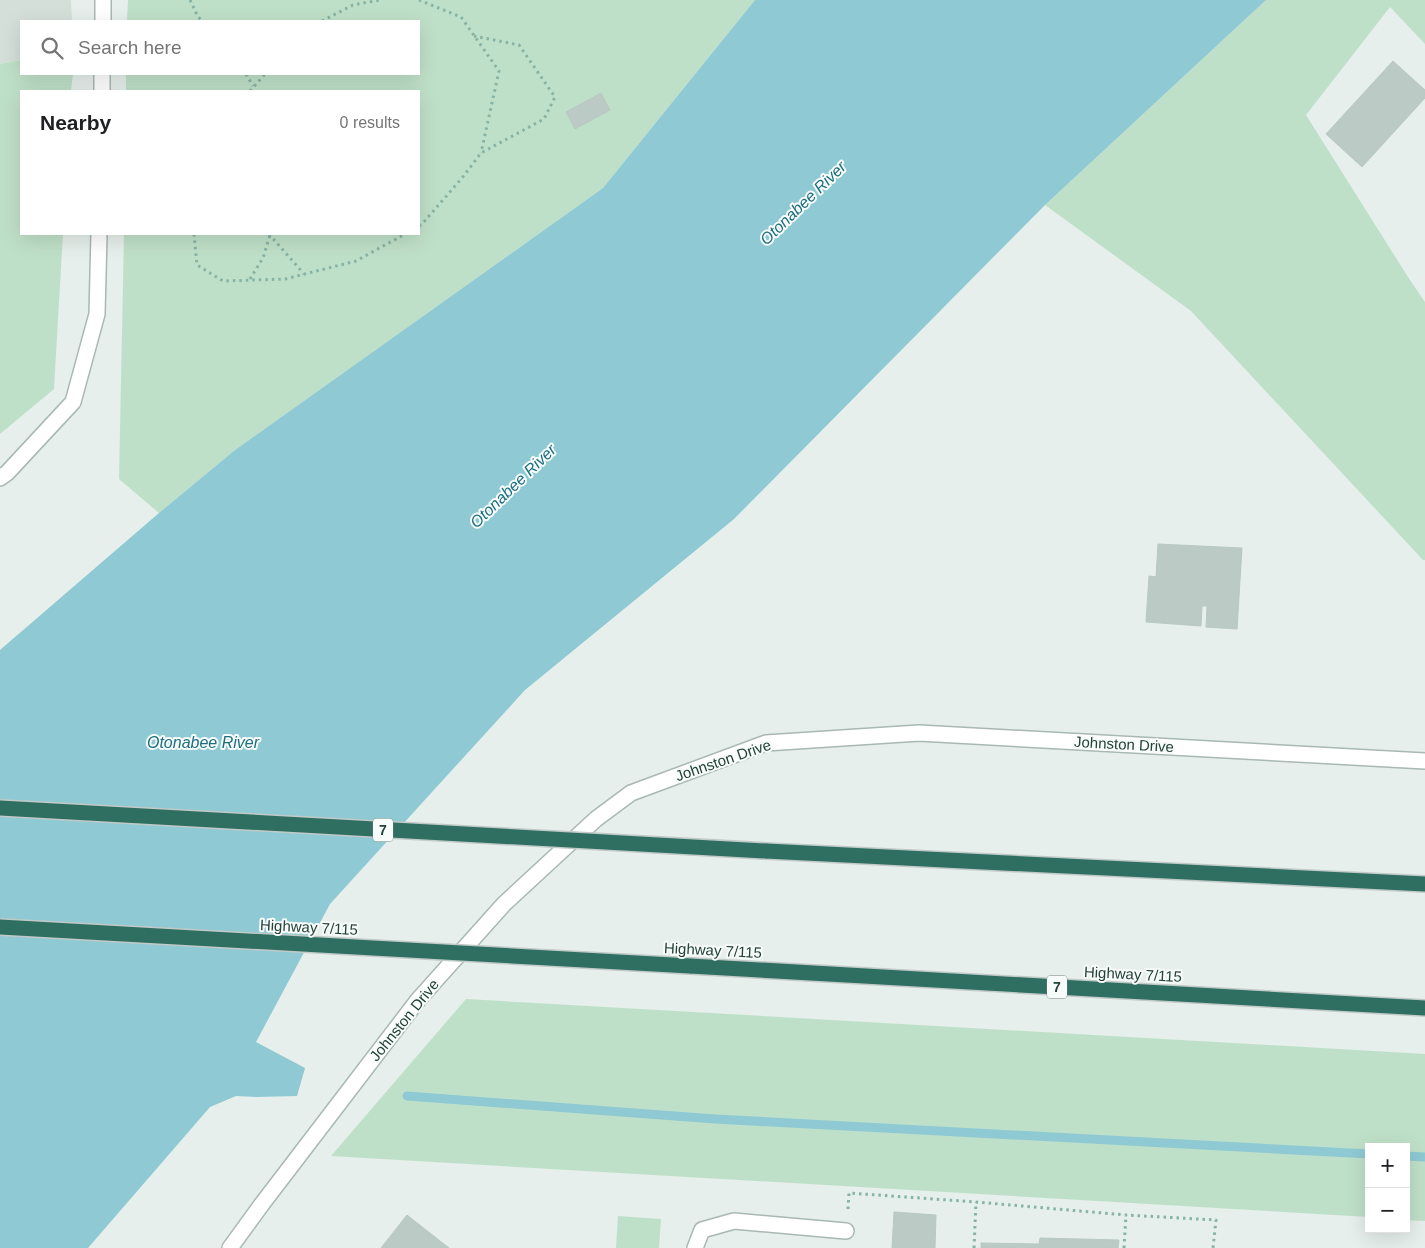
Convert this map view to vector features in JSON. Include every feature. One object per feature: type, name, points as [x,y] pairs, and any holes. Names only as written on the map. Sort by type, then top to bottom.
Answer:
[{"type":"highway","name":"7","points":[[0,808],[766,851],[1425,884]]},
{"type":"highway","name":"Highway 7/115","points":[[0,927],[1425,1008]]},
{"type":"street","points":[[103,0],[103,20]]},
{"type":"street","points":[[102,75],[102,90]]},
{"type":"street","points":[[0,478],[7,474],[73,402],[97,314],[99,235]]},
{"type":"street","name":"Johnston Drive","points":[[230,1248],[418,1000],[504,904],[596,819],[631,793],[766,742],[919,733],[1425,761]]},
{"type":"street","points":[[695,1248],[702,1230],[734,1221],[846,1231]]},
{"type":"path","points":[[190,0],[198,17],[202,20]]},
{"type":"path","points":[[324,20],[353,5],[380,0]]},
{"type":"path","points":[[419,0],[461,17],[499,71],[481,154]]},
{"type":"path","points":[[420,225],[481,154],[544,119],[556,98],[519,44],[474,36]]},
{"type":"path","points":[[247,75],[253,86]]},
{"type":"path","points":[[251,90],[264,75]]},
{"type":"path","points":[[194,235],[197,265],[223,281],[285,279],[356,261],[403,235]]},
{"type":"path","points":[[249,280],[263,258],[269,235]]},
{"type":"path","points":[[270,235],[304,274]]},
{"type":"path","points":[[849,1193],[1126,1215],[1216,1220],[1214,1248]]},
{"type":"path","points":[[974,1248],[976,1202]]},
{"type":"path","points":[[1124,1248],[1126,1215]]},
{"type":"shaded area","points":[[0,0],[71,0],[72,20],[20,20],[20,60],[0,64]]},
{"type":"green space","points":[[128,0],[755,0],[603,188],[235,450],[159,513],[119,479],[124,235],[420,235],[420,90],[126,90],[126,75],[420,75],[420,20],[127,20]]},
{"type":"green space","points":[[1266,0],[1425,0],[1425,44],[1390,7],[1306,115],[1425,302],[1425,560],[1191,311],[1045,205]]},
{"type":"green space","points":[[20,60],[20,75],[73,75],[71,90],[20,90],[20,235],[63,235],[54,389],[0,434],[0,64]]},
{"type":"green space","points":[[466,999],[1425,1054],[1425,1221],[1410,1220],[1410,1143],[1365,1143],[1365,1217],[331,1156]]},
{"type":"green space","points":[[618,1216],[661,1219],[659,1248],[616,1248]]},
{"type":"water","name":"Otonabee River","points":[[755,0],[1266,0],[1045,205],[734,519],[525,690],[330,904],[256,1042],[305,1068],[297,1096],[236,1096],[210,1107],[88,1248],[0,1248],[0,650],[235,450],[603,188]]},
{"type":"building","points":[[1393,61],[1425,90],[1425,98],[1362,167],[1326,134]]},
{"type":"building","points":[[601,93],[610,110],[575,129],[566,112]]},
{"type":"building","points":[[1158,544],[1242,548],[1237,629],[1206,627],[1207,606],[1202,606],[1201,626],[1146,622],[1149,576],[1156,577]]},
{"type":"building","points":[[894,1212],[936,1215],[935,1248],[892,1248]]},
{"type":"building","points":[[407,1215],[449,1248],[381,1248]]},
{"type":"building","points":[[1040,1238],[1119,1240],[1118,1248],[981,1248],[981,1243],[1039,1244]]},
{"type":"waterway","points":[[407,1096],[715,1119],[1365,1154]]},
{"type":"waterway","points":[[1410,1156],[1425,1157]]}]
